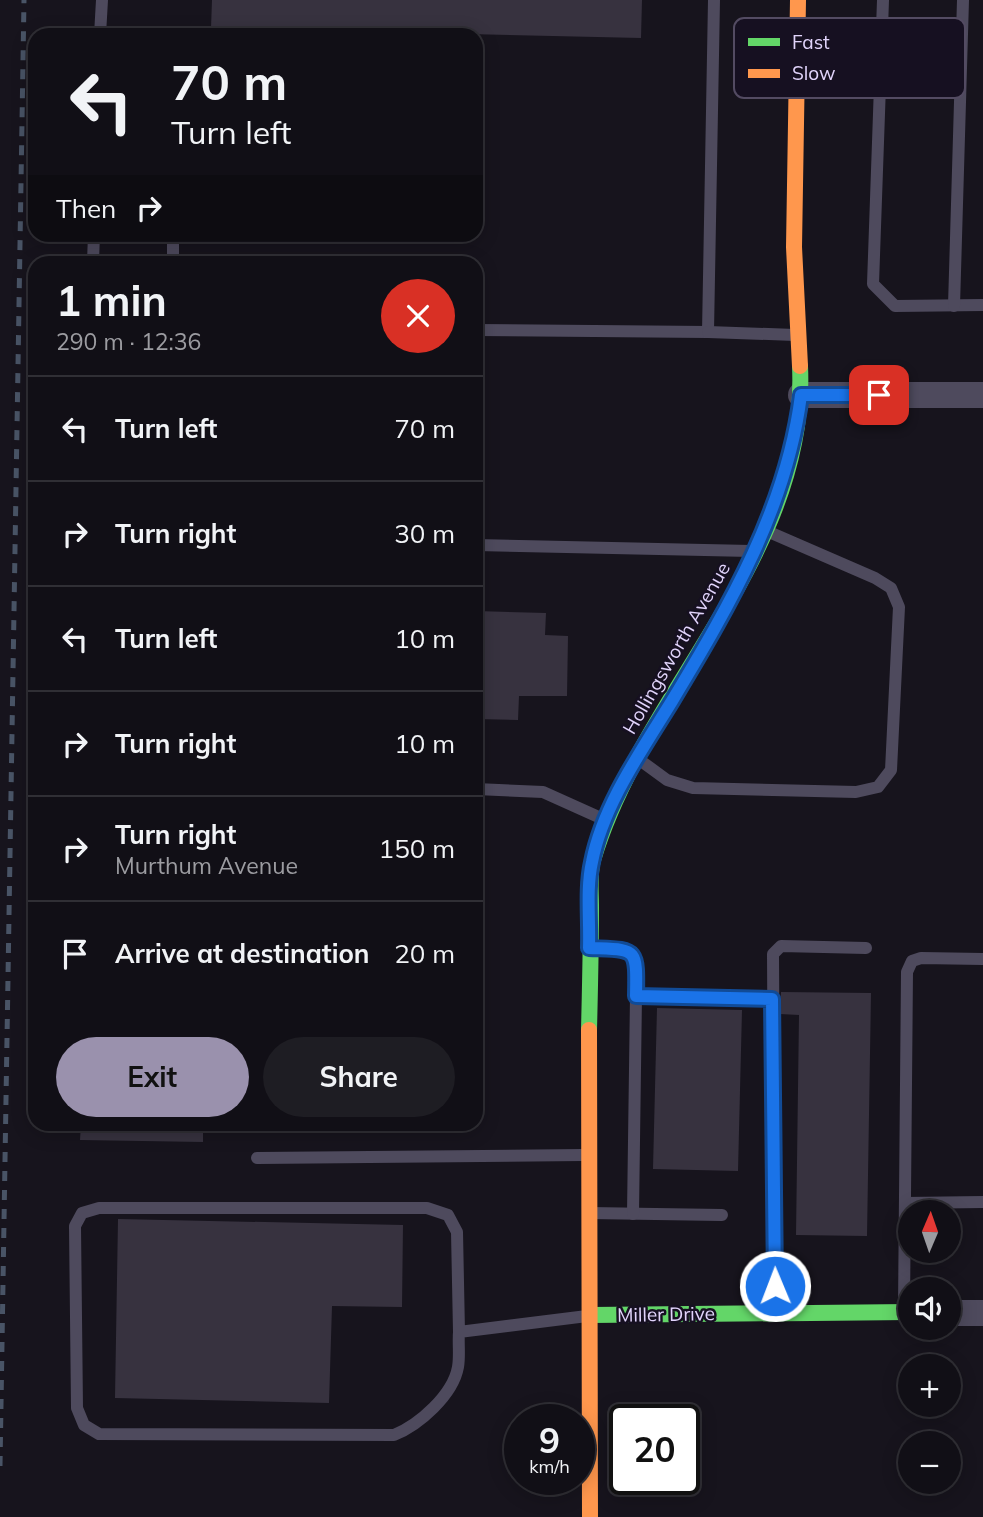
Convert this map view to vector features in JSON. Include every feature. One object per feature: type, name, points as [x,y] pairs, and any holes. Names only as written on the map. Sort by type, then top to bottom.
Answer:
[{"type":"street","name":"Hollingsworth Avenue","points":[[798,0],[798,18]]},
{"type":"street","name":"Hollingsworth Avenue","points":[[590,1517],[591,1315],[587,1155],[592,863],[618,792],[697,659],[766,531],[795,444],[801,395],[794,247],[796,98]]},
{"type":"street","points":[[801,395],[983,396]]},
{"type":"street","name":"Miller Drive","points":[[591,1315],[898,1312]]},
{"type":"street","points":[[961,1313],[983,1313]]},
{"type":"lane","points":[[100,28],[102,0]]},
{"type":"lane","points":[[708,332],[714,0]]},
{"type":"lane","points":[[882,18],[883,0]]},
{"type":"lane","points":[[962,18],[963,0]]},
{"type":"lane","points":[[880,98],[873,284],[895,306],[983,305]]},
{"type":"lane","points":[[954,306],[960,98]]},
{"type":"lane","points":[[483,330],[800,335]]},
{"type":"lane","points":[[637,759],[667,780],[693,788],[856,792],[878,787],[891,770],[899,607],[891,589],[874,578],[766,531]]},
{"type":"lane","points":[[483,545],[755,551]]},
{"type":"lane","points":[[483,789],[543,792],[607,821]]},
{"type":"lane","points":[[589,948],[625,949],[633,953],[637,960],[632,1214]]},
{"type":"lane","points":[[775,1312],[772,999],[775,948],[866,948]]},
{"type":"lane","points":[[905,1200],[907,972],[912,961],[921,958],[983,959]]},
{"type":"lane","points":[[636,996],[772,999]]},
{"type":"lane","points":[[257,1158],[587,1155]]},
{"type":"lane","points":[[961,1202],[983,1202]]},
{"type":"lane","points":[[99,1208],[427,1208],[448,1215],[457,1232],[459,1332],[458,1368],[447,1390],[412,1427],[394,1435],[99,1434],[84,1425],[78,1408],[75,1226],[82,1213],[99,1208]]},
{"type":"lane","points":[[588,1213],[722,1215]]},
{"type":"lane","points":[[459,1332],[591,1315]]},
{"type":"building","points":[[212,0],[642,0],[641,38],[483,34],[483,28],[211,28]]},
{"type":"building","points":[[483,611],[546,613],[545,635],[568,636],[567,696],[519,696],[518,720],[483,719]]},
{"type":"building","points":[[781,992],[871,993],[867,1236],[796,1235],[799,1015],[780,1014]]},
{"type":"building","points":[[657,1008],[742,1010],[738,1171],[653,1169]]},
{"type":"building","points":[[81,1131],[203,1131],[203,1142],[80,1140]]},
{"type":"building","points":[[118,1219],[403,1225],[402,1307],[332,1306],[329,1403],[115,1398]]},
{"type":"railway","points":[[0,1466],[24,0]]},
{"type":"traffic: fast","points":[[589,1030],[593,860],[617,797],[648,737],[752,560],[779,498],[796,434],[800,366]]},
{"type":"traffic: fast","points":[[591,1315],[898,1312]]},
{"type":"traffic: slow","points":[[798,0],[798,18]]},
{"type":"traffic: slow","points":[[796,98],[794,247],[800,366]]},
{"type":"traffic: slow","points":[[589,1030],[590,1517]]},
{"type":"route","points":[[775,1286],[772,999],[636,996],[637,960],[633,953],[625,949],[589,948],[592,863],[618,792],[697,659],[766,531],[795,444],[801,395],[879,395]]}]
